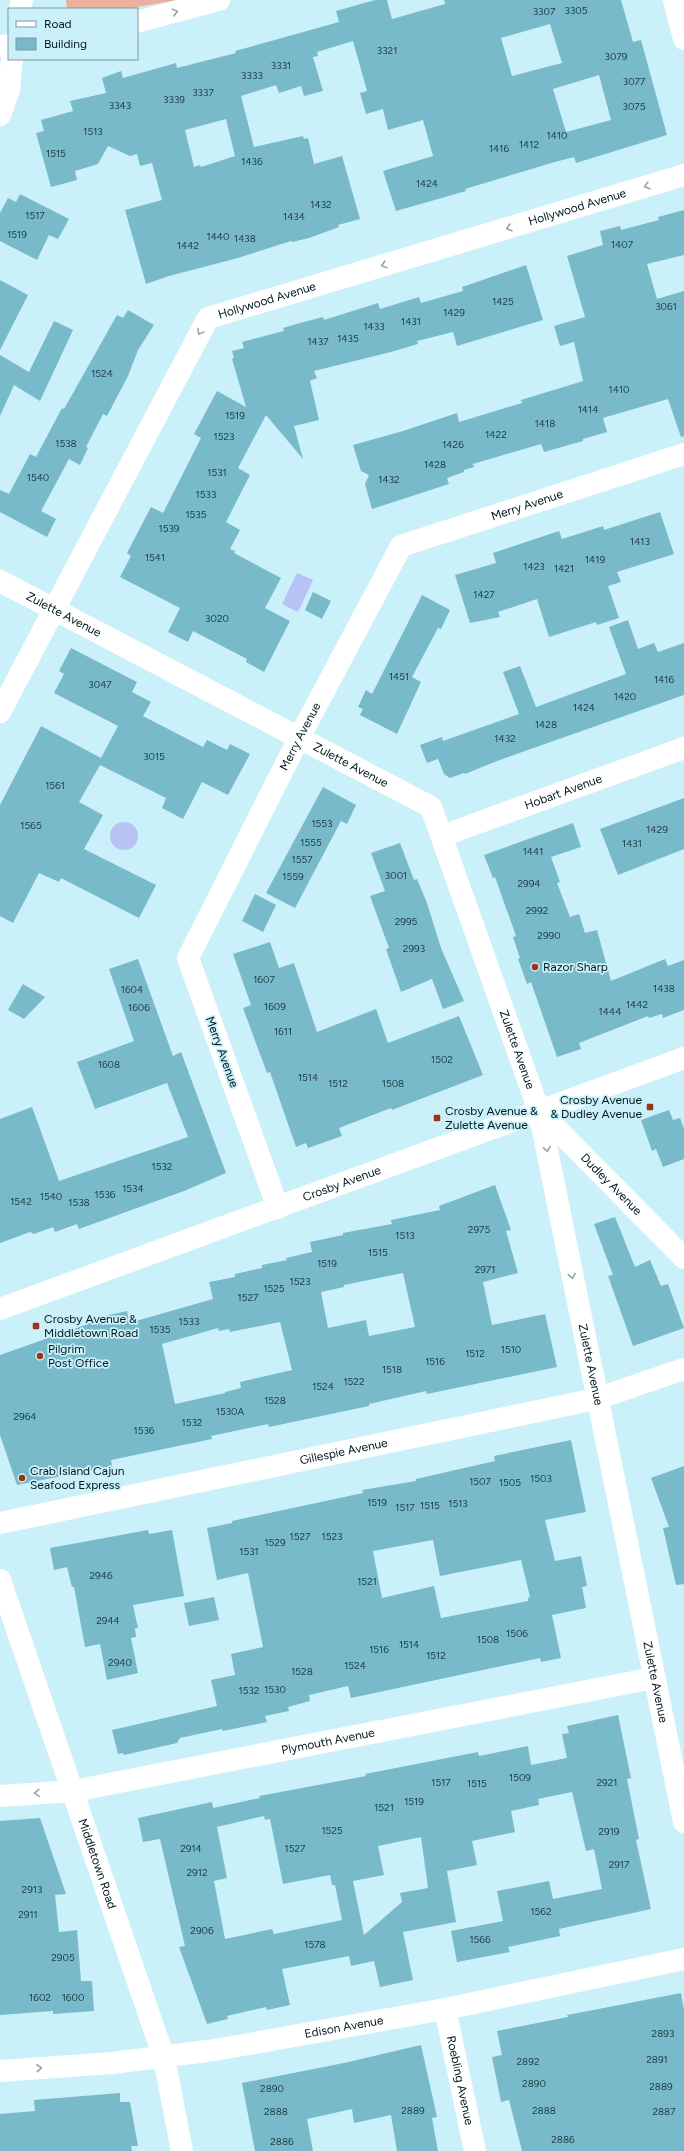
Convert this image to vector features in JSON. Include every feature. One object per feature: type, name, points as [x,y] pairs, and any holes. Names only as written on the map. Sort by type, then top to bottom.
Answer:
[{"type":"street","points":[[138,22],[219,0]]},
{"type":"street","points":[[674,0],[684,39]]},
{"type":"street","points":[[0,115],[9,90],[12,60]]},
{"type":"street","name":"Hollywood Avenue","points":[[0,712],[208,318],[684,175]]},
{"type":"street","name":"Merry Avenue","points":[[278,1208],[188,958],[299,738],[401,546],[684,454]]},
{"type":"street","name":"Zulette Avenue","points":[[0,581],[431,807],[539,1110],[596,1399],[684,1822]]},
{"type":"street","name":"Hobart Avenue","points":[[442,836],[684,748]]},
{"type":"street","name":"Crosby Avenue","points":[[0,1309],[684,1058]]},
{"type":"street","name":"Dudley Avenue","points":[[539,1110],[684,1258]]},
{"type":"street","name":"Gillespie Avenue","points":[[0,1523],[596,1399],[684,1369]]},
{"type":"street","name":"Middletown Road","points":[[0,1580],[164,2058],[182,2151]]},
{"type":"street","name":"Plymouth Avenue","points":[[0,1796],[73,1791],[654,1678]]},
{"type":"street","name":"Edison Avenue","points":[[0,2071],[164,2058],[445,2009],[684,1959]]},
{"type":"street","name":"Roebling Avenue","points":[[445,2009],[475,2151]]},
{"type":"shaded area","points":[[66,0],[178,0],[132,8],[67,8]]},
{"type":"water","points":[[297,573],[313,580],[298,612],[282,604]]},
{"type":"water","points":[[124,822],[134,826],[138,836],[134,846],[124,850],[114,846],[110,836],[114,826]]},
{"type":"building","points":[[375,0],[387,0],[392,19],[445,4],[444,0],[621,0],[633,42],[641,40],[667,135],[576,163],[574,157],[555,162],[465,189],[466,191],[396,211],[383,171],[433,156],[423,120],[388,130],[383,109],[366,114],[360,93],[367,91],[353,41],[317,52],[318,56],[313,57],[323,91],[304,96],[301,86],[279,93],[276,85],[241,96],[254,147],[303,136],[304,139],[308,138],[314,164],[342,156],[360,219],[338,225],[339,227],[309,238],[291,241],[238,258],[169,276],[146,284],[125,210],[162,200],[152,163],[140,166],[137,154],[130,156],[108,146],[98,164],[75,171],[77,180],[51,187],[36,133],[44,131],[41,120],[73,111],[70,101],[106,93],[102,78],[121,71],[123,78],[176,63],[177,68],[236,53],[235,51],[339,22],[336,11]],"holes":[[[550,24],[562,63],[512,76],[501,38]],[[599,75],[611,120],[566,132],[553,89]],[[226,119],[235,156],[201,167],[200,165],[194,167],[185,130]]]},
{"type":"building","points":[[20,194],[69,219],[58,239],[49,235],[37,260],[0,241],[0,213],[8,198],[16,202]]},
{"type":"building","points":[[684,210],[684,255],[647,264],[657,299],[684,291],[684,436],[681,437],[668,399],[603,418],[607,432],[583,439],[583,441],[544,452],[541,444],[473,464],[474,467],[447,478],[449,484],[372,509],[365,484],[369,475],[361,471],[353,445],[403,431],[457,413],[459,422],[522,403],[521,400],[583,381],[574,342],[560,346],[554,326],[585,317],[567,256],[603,245],[600,231],[620,226],[621,230],[659,220],[658,217]]},
{"type":"building","points":[[526,265],[543,320],[457,346],[453,332],[417,341],[418,344],[391,352],[314,371],[317,378],[310,381],[319,420],[294,426],[303,459],[266,415],[238,468],[250,475],[226,522],[240,530],[230,549],[235,551],[234,553],[281,578],[265,608],[290,621],[264,672],[246,662],[247,659],[193,631],[188,642],[168,632],[180,608],[120,577],[131,556],[127,553],[151,507],[163,513],[201,438],[194,434],[217,391],[246,407],[232,359],[234,358],[232,351],[244,348],[242,342],[284,331],[283,328],[300,323],[323,317],[324,320],[378,303],[380,309],[419,297],[421,303],[463,291],[462,287]]},
{"type":"building","points":[[0,280],[28,295],[0,350]]},
{"type":"building","points":[[128,310],[154,325],[138,350],[128,376],[107,416],[103,414],[86,447],[88,448],[80,465],[69,459],[41,511],[56,519],[47,537],[0,512],[0,490],[9,494],[30,454],[36,457],[62,408],[64,409],[117,315],[123,318]]},
{"type":"building","points":[[54,321],[73,330],[40,401],[14,385],[0,416],[0,355],[29,372]]},
{"type":"building","points":[[660,512],[674,554],[617,572],[621,582],[608,586],[619,618],[597,625],[596,622],[549,637],[537,599],[498,612],[500,617],[470,623],[455,575],[496,563],[493,553],[559,531],[562,539],[603,526],[604,530]]},
{"type":"building","points":[[313,592],[331,601],[322,619],[305,610]]},
{"type":"building","points":[[422,595],[450,610],[441,629],[438,628],[412,677],[421,682],[397,734],[360,715],[363,709],[358,707],[366,690],[372,694]]},
{"type":"building","points":[[628,620],[638,649],[654,643],[658,652],[684,643],[684,695],[497,761],[465,774],[464,773],[450,778],[444,774],[438,759],[427,763],[420,745],[442,737],[443,741],[519,714],[503,672],[520,666],[536,707],[626,674],[609,627]]},
{"type":"building","points":[[71,648],[137,682],[132,692],[151,702],[143,716],[203,747],[207,740],[227,750],[230,744],[250,754],[228,795],[202,782],[183,819],[162,808],[166,798],[100,765],[79,802],[103,815],[84,849],[156,885],[139,918],[61,878],[59,882],[39,873],[13,923],[0,916],[0,805],[41,726],[101,758],[118,726],[54,693],[64,674],[59,671]]},
{"type":"building","points":[[323,787],[356,805],[347,824],[341,821],[295,908],[266,893]]},
{"type":"building","points":[[684,798],[684,849],[618,875],[600,829]]},
{"type":"building","points":[[573,823],[581,847],[551,857],[560,882],[557,883],[570,917],[579,914],[585,933],[597,930],[611,981],[665,959],[668,966],[684,960],[684,1010],[663,1018],[662,1014],[649,1018],[648,1016],[579,1043],[581,1049],[557,1057],[531,982],[527,984],[518,959],[520,958],[513,937],[516,936],[495,877],[493,878],[484,855]]},
{"type":"building","points":[[400,843],[414,880],[417,879],[427,903],[441,948],[464,1001],[443,1009],[432,979],[401,992],[386,949],[389,948],[370,896],[385,891],[371,853]]},
{"type":"building","points":[[255,894],[276,905],[263,932],[242,921]]},
{"type":"building","points":[[270,942],[279,968],[294,963],[317,1032],[376,1009],[388,1043],[459,1016],[483,1075],[392,1110],[391,1108],[339,1128],[342,1136],[308,1148],[306,1143],[296,1147],[270,1072],[267,1073],[243,1008],[251,1005],[233,954]]},
{"type":"building","points":[[138,959],[173,1056],[181,1052],[226,1173],[184,1191],[79,1229],[77,1224],[55,1232],[53,1227],[34,1234],[30,1232],[0,1243],[0,1119],[32,1107],[59,1181],[188,1137],[167,1083],[95,1109],[77,1062],[134,1041],[109,969]]},
{"type":"building","points":[[23,984],[45,997],[24,1019],[8,1010]]},
{"type":"building","points":[[669,1110],[673,1120],[680,1118],[684,1129],[684,1159],[663,1167],[656,1149],[652,1151],[641,1120]]},
{"type":"building","points":[[495,1185],[511,1230],[506,1231],[518,1273],[483,1282],[492,1325],[545,1314],[557,1367],[427,1394],[426,1391],[369,1404],[369,1406],[269,1427],[268,1424],[211,1436],[212,1439],[111,1460],[112,1466],[17,1485],[0,1435],[0,1355],[105,1318],[104,1316],[127,1311],[129,1323],[213,1299],[209,1282],[235,1277],[235,1274],[262,1268],[262,1265],[287,1260],[286,1258],[312,1252],[310,1242],[343,1235],[343,1233],[392,1224],[391,1220],[440,1210],[439,1206]],"holes":[[[403,1273],[415,1327],[369,1336],[366,1320],[328,1328],[321,1292],[344,1287],[344,1285]],[[280,1322],[292,1370],[240,1382],[241,1388],[225,1393],[175,1404],[162,1344],[218,1328],[219,1331],[229,1329],[230,1332]]]},
{"type":"building","points":[[615,1217],[635,1267],[650,1260],[661,1286],[668,1284],[684,1328],[633,1346],[608,1276],[613,1275],[594,1224]]},
{"type":"building","points":[[571,1440],[586,1512],[545,1520],[555,1561],[581,1556],[587,1586],[582,1587],[586,1608],[552,1615],[561,1658],[541,1662],[540,1658],[351,1698],[348,1686],[309,1695],[310,1701],[288,1707],[289,1711],[265,1716],[267,1722],[223,1731],[222,1729],[180,1738],[177,1743],[124,1755],[123,1753],[118,1754],[112,1730],[217,1706],[211,1680],[235,1675],[231,1654],[263,1647],[248,1573],[217,1580],[207,1528],[232,1523],[232,1521],[363,1493],[362,1490],[416,1481],[416,1479],[495,1461],[494,1456]],"holes":[[[433,1540],[440,1576],[521,1560],[530,1597],[528,1598],[528,1601],[441,1618],[434,1586],[382,1598],[373,1551]]]},
{"type":"building","points":[[684,1466],[684,1584],[676,1585],[663,1528],[669,1527],[651,1478]]},
{"type":"building","points":[[148,1530],[149,1534],[172,1530],[184,1596],[133,1605],[138,1628],[135,1628],[136,1637],[131,1638],[138,1673],[107,1680],[100,1644],[85,1647],[74,1587],[72,1587],[67,1567],[54,1570],[50,1548]]},
{"type":"building","points":[[214,1597],[219,1620],[189,1626],[184,1603]]},
{"type":"building","points":[[618,1715],[631,1778],[627,1779],[639,1839],[636,1840],[651,1909],[559,1929],[560,1936],[508,1947],[510,1952],[457,1962],[451,1931],[503,1921],[497,1891],[549,1881],[553,1899],[602,1889],[594,1849],[586,1851],[572,1792],[538,1799],[539,1805],[511,1811],[515,1832],[472,1841],[477,1865],[447,1871],[456,1922],[403,1932],[413,1980],[380,1987],[374,1961],[351,1966],[349,1956],[282,1969],[290,2005],[267,2010],[266,2007],[227,2016],[228,2019],[207,2024],[179,1947],[185,1946],[160,1839],[143,1842],[138,1818],[212,1802],[213,1808],[260,1798],[259,1796],[366,1776],[365,1774],[478,1752],[479,1756],[528,1746],[531,1765],[567,1758],[562,1734],[569,1733],[567,1726]],"holes":[[[264,1816],[265,1820],[270,1819],[283,1884],[330,1875],[332,1885],[335,1885],[342,1920],[274,1934],[272,1929],[225,1939],[214,1881],[227,1878],[217,1827]],[[421,1837],[428,1888],[400,1893],[402,1902],[364,1935],[353,1881],[384,1875],[378,1846]]]},
{"type":"building","points":[[40,1818],[66,1894],[55,1895],[59,1932],[77,1930],[81,1981],[92,1981],[94,2011],[53,2014],[53,2011],[0,2015],[0,1821]]},
{"type":"building","points":[[681,1993],[684,2010],[684,2151],[522,2151],[509,2100],[501,2102],[492,2057],[502,2055],[497,2031],[568,2017],[567,2015]]},
{"type":"building","points":[[421,2045],[437,2117],[432,2118],[438,2151],[397,2151],[391,2115],[354,2123],[352,2109],[307,2119],[313,2151],[255,2151],[242,2083],[344,2063]]},
{"type":"building","points":[[120,2093],[120,2102],[130,2102],[138,2146],[131,2146],[132,2151],[0,2151],[0,2114],[35,2111],[34,2100]]},
{"type":"place","name":"Razor Sharp","points":[[535,967]]},
{"type":"place","name":"Crosby Avenue & Dudley Avenue","points":[[650,1107]]},
{"type":"place","name":"Crosby Avenue & Zulette Avenue","points":[[437,1118]]},
{"type":"place","name":"Crosby Avenue & Middletown Road","points":[[36,1326]]},
{"type":"place","name":"Pilgrim Post Office","points":[[40,1356]]},
{"type":"place","name":"Crab Island Cajun Seafood Express","points":[[22,1478]]}]
